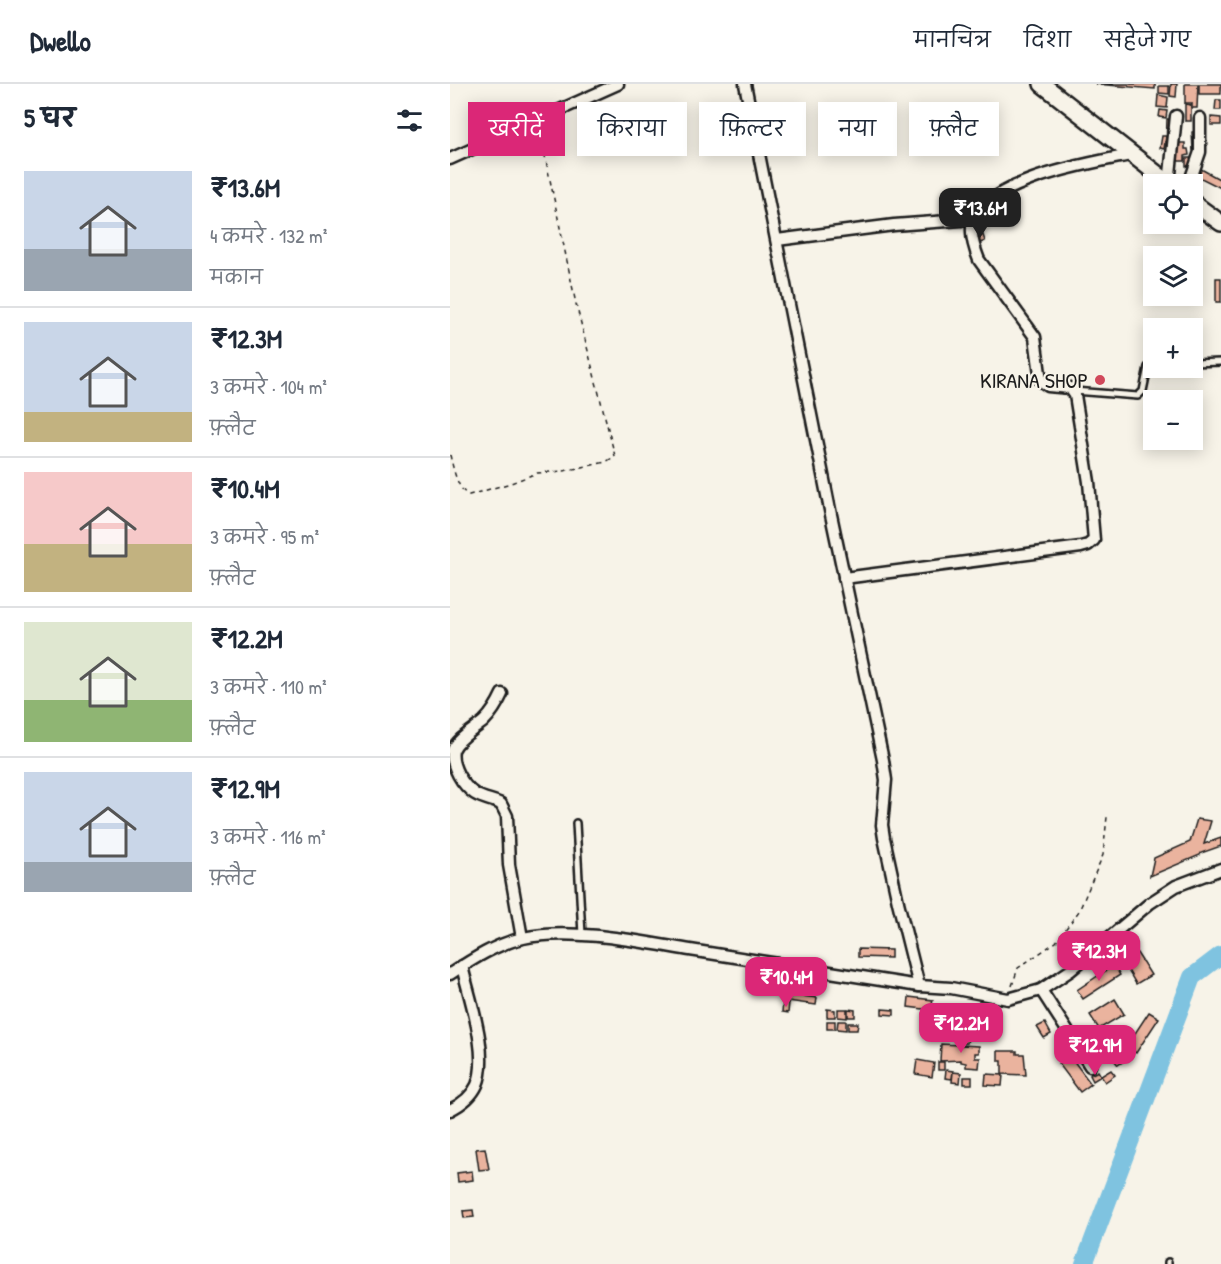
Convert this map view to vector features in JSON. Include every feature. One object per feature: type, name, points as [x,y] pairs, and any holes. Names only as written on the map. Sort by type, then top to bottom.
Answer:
[{"type":"street","points":[[565,107],[618,84]]},
{"type":"street","points":[[745,84],[844,578],[883,760],[886,780],[882,825],[884,838],[919,986]]},
{"type":"street","points":[[1042,84],[1156,174]]},
{"type":"street","points":[[1170,174],[1176,116]]},
{"type":"street","points":[[1192,174],[1200,152],[1200,118]]},
{"type":"street","points":[[450,159],[468,151]]},
{"type":"street","points":[[844,578],[1018,553],[1081,547],[1091,543],[1094,536],[1089,482],[1077,401],[1073,391],[1065,387],[1048,386],[1041,381],[1035,336],[978,260],[972,237],[975,219],[985,204],[1012,187],[1049,174],[1130,155]]},
{"type":"street","points":[[1203,210],[1221,223]]},
{"type":"street","points":[[777,240],[894,225],[975,219]]},
{"type":"street","points":[[502,694],[491,713],[453,750],[452,757],[458,777],[466,787],[480,797],[501,804],[507,816],[509,865],[522,938]]},
{"type":"street","points":[[450,974],[484,953],[522,938],[566,933],[653,944],[919,986],[951,988],[1008,999],[1041,990],[1071,970],[1150,903],[1176,886],[1221,869]]},
{"type":"street","points":[[450,1110],[470,1095],[477,1085],[480,1072],[481,1054],[462,966]]},
{"type":"street","points":[[1041,990],[1090,1066]]},
{"type":"lane","points":[[1203,363],[1221,362]]},
{"type":"lane","points":[[1073,391],[1138,396],[1143,391],[1146,378]]},
{"type":"lane","points":[[576,823],[582,935]]},
{"type":"path","points":[[450,455],[459,485],[463,492],[469,495],[537,473],[564,471],[606,462],[615,456],[576,304],[545,156]]},
{"type":"path","points":[[1008,999],[1018,968],[1056,942],[1079,911],[1103,855],[1107,817]]},
{"type":"building","points":[[1095,84],[1155,84],[1155,89]]},
{"type":"building","points":[[1171,84],[1177,84],[1176,97],[1170,96]]},
{"type":"building","points":[[1185,84],[1198,84],[1197,108],[1192,108],[1192,103],[1185,103]]},
{"type":"building","points":[[1199,84],[1221,84],[1221,94],[1199,94]]},
{"type":"building","points":[[1159,86],[1169,86],[1169,94],[1159,93]]},
{"type":"building","points":[[1158,95],[1168,97],[1167,108],[1157,107]]},
{"type":"building","points":[[1216,100],[1221,100],[1221,110],[1215,110]]},
{"type":"building","points":[[1185,104],[1191,105],[1191,121],[1185,121]]},
{"type":"building","points":[[1160,110],[1167,111],[1166,118],[1159,117]]},
{"type":"building","points":[[1211,117],[1221,118],[1221,125],[1211,125]]},
{"type":"building","points":[[1167,119],[1172,119],[1171,147],[1166,147]]},
{"type":"building","points":[[1196,131],[1198,150],[1193,150],[1192,132]]},
{"type":"building","points":[[1162,136],[1166,136],[1164,149],[1160,148]]},
{"type":"building","points":[[1176,143],[1185,143],[1185,149],[1188,149],[1189,155],[1185,156],[1185,161],[1177,161]]},
{"type":"building","points":[[1186,158],[1193,158],[1193,165],[1186,166]]},
{"type":"building","points":[[1201,169],[1221,180],[1221,188],[1203,179],[1203,174],[1198,174]]},
{"type":"building","points":[[983,235],[985,241],[978,244],[975,238]]},
{"type":"building","points":[[1216,278],[1221,278],[1221,302],[1216,302]]},
{"type":"building","points":[[1197,819],[1211,821],[1204,844],[1221,838],[1221,846],[1150,876],[1154,858],[1190,842]]},
{"type":"building","points":[[858,949],[891,950],[891,958],[858,957]]},
{"type":"building","points":[[1137,953],[1151,975],[1136,984],[1123,962]]},
{"type":"building","points":[[1114,965],[1120,975],[1083,999],[1077,990]]},
{"type":"building","points":[[781,993],[817,998],[816,1005],[781,1000]]},
{"type":"building","points":[[909,997],[933,1000],[931,1010],[908,1007]]},
{"type":"building","points":[[1115,999],[1124,1014],[1099,1029],[1090,1015]]},
{"type":"building","points":[[783,1002],[789,1003],[788,1013],[782,1012]]},
{"type":"building","points":[[827,1009],[835,1010],[835,1017],[827,1017]]},
{"type":"building","points":[[838,1009],[847,1009],[847,1018],[838,1017]]},
{"type":"building","points":[[848,1009],[855,1010],[855,1017],[848,1017]]},
{"type":"building","points":[[882,1009],[894,1010],[894,1015],[882,1014]]},
{"type":"building","points":[[952,1012],[960,1013],[959,1019],[952,1018]]},
{"type":"building","points":[[1149,1012],[1159,1018],[1136,1053],[1126,1047]]},
{"type":"building","points":[[827,1021],[835,1021],[835,1029],[827,1029]]},
{"type":"building","points":[[838,1021],[846,1021],[846,1030],[837,1029]]},
{"type":"building","points":[[848,1023],[858,1023],[857,1030],[848,1030]]},
{"type":"building","points":[[1045,1023],[1051,1034],[1044,1038],[1037,1027]]},
{"type":"building","points":[[959,1038],[968,1039],[967,1043],[959,1043]]},
{"type":"building","points":[[1068,1039],[1073,1047],[1064,1052],[1060,1044]]},
{"type":"building","points":[[941,1044],[979,1046],[979,1053],[975,1053],[975,1058],[980,1058],[979,1068],[966,1067],[966,1063],[961,1060],[940,1061]]},
{"type":"building","points":[[1123,1047],[1130,1057],[1118,1065],[1111,1056]]},
{"type":"building","points":[[998,1051],[1017,1051],[1017,1054],[1024,1054],[1026,1075],[1002,1074],[1002,1061],[998,1061]]},
{"type":"building","points":[[1070,1056],[1091,1084],[1080,1092],[1059,1064]]},
{"type":"building","points":[[917,1060],[934,1063],[932,1077],[915,1074]]},
{"type":"building","points":[[938,1062],[944,1062],[944,1070],[938,1070]]},
{"type":"building","points":[[946,1070],[953,1071],[952,1079],[945,1078]]},
{"type":"building","points":[[1111,1070],[1115,1075],[1105,1082],[1101,1076]]},
{"type":"building","points":[[1098,1071],[1101,1076],[1093,1081],[1090,1075]]},
{"type":"building","points":[[953,1072],[961,1073],[960,1083],[952,1082]]},
{"type":"building","points":[[986,1074],[1003,1075],[1002,1086],[985,1085]]},
{"type":"building","points":[[964,1077],[972,1077],[972,1084],[964,1084]]},
{"type":"building","points":[[485,1148],[489,1169],[479,1170],[476,1149]]},
{"type":"building","points":[[472,1171],[473,1180],[458,1182],[457,1173]]},
{"type":"building","points":[[473,1210],[474,1217],[464,1218],[463,1211]]},
{"type":"waterway","points":[[1084,1264],[1192,977],[1221,955]]},
{"type":"place","name":"KIRANA SHOP","points":[[1100,380]]}]
